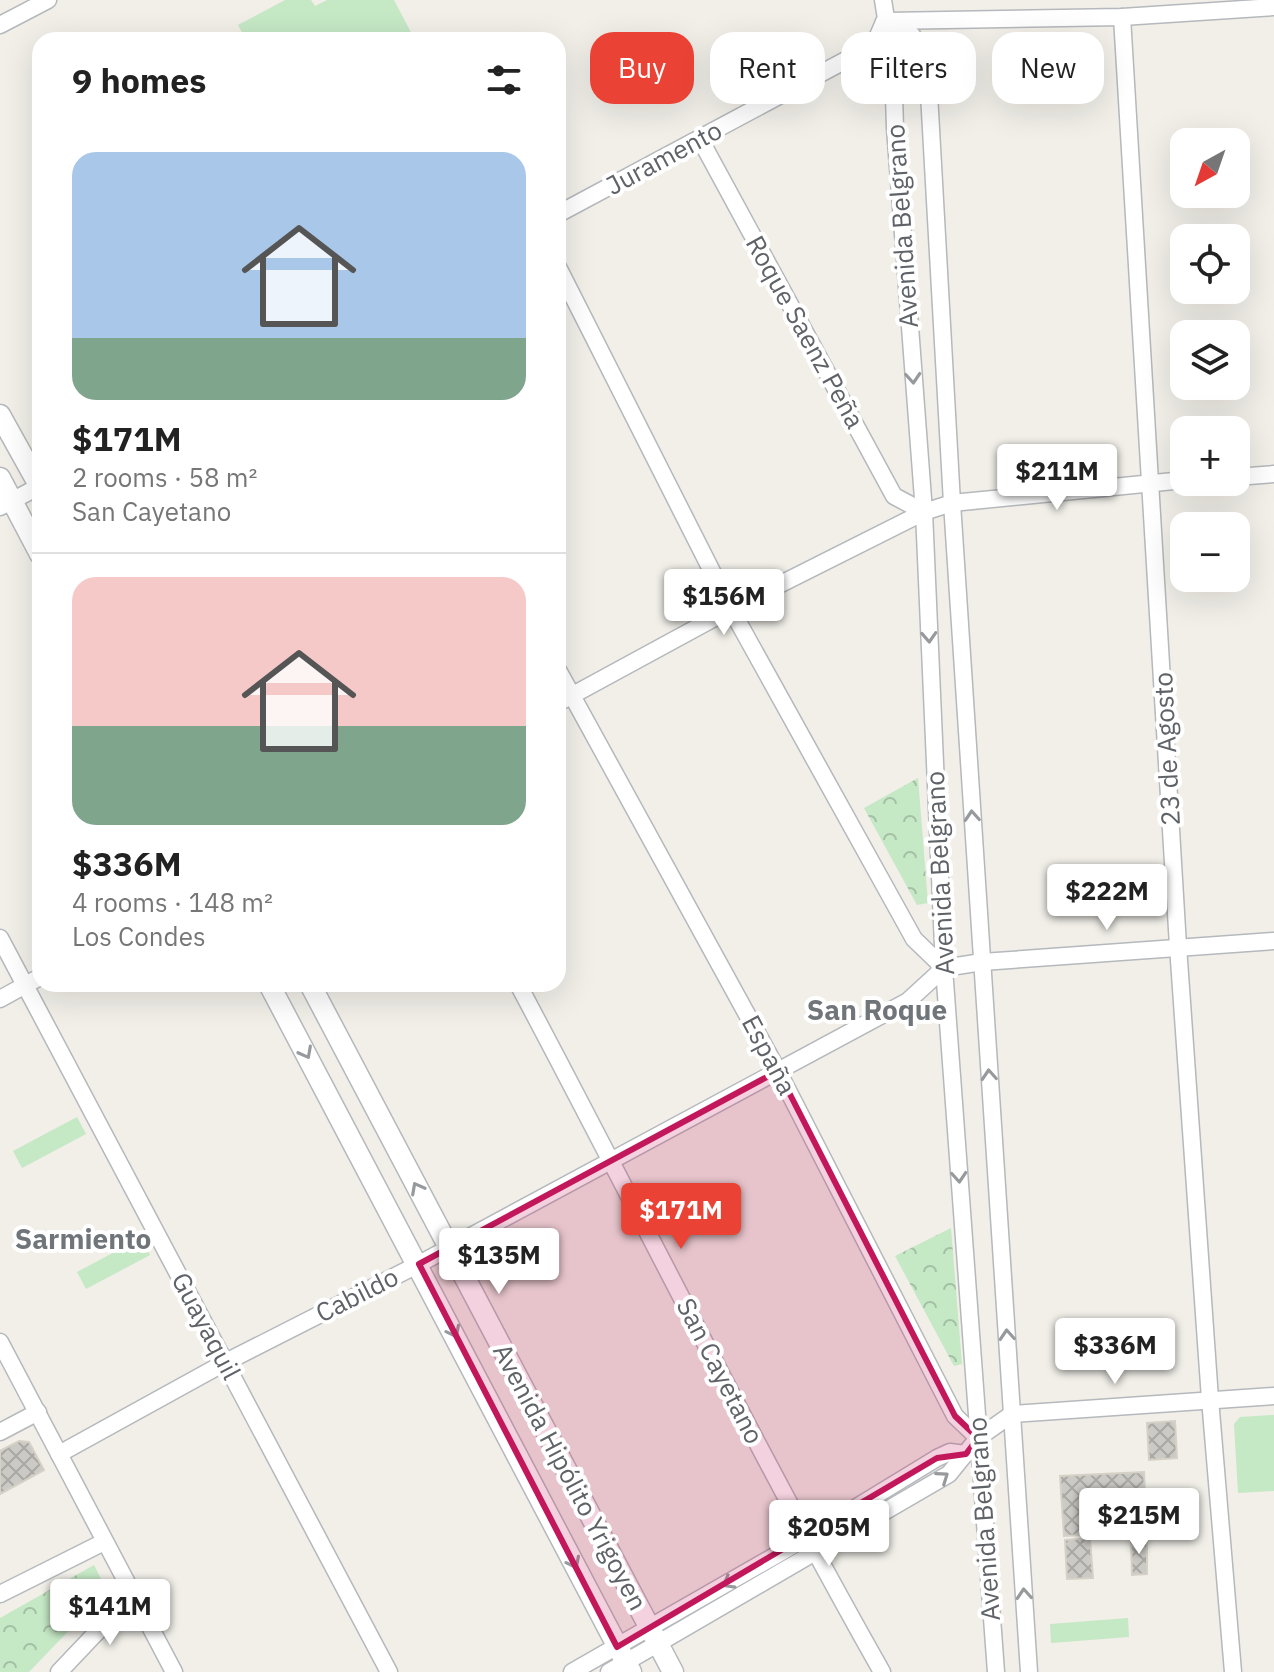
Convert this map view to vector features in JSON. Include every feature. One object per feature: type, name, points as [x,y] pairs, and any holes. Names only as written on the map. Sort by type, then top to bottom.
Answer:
[{"type":"street","points":[[0,25],[48,0]]},
{"type":"street","points":[[883,0],[884,22],[1122,17],[1274,7]]},
{"type":"street","name":"23 de Agosto","points":[[1122,17],[1178,946],[1233,1672]]},
{"type":"street","name":"Juramento","points":[[566,210],[874,45],[884,22]]},
{"type":"street","name":"Avenida Belgrano","points":[[884,22],[912,35],[927,58],[952,503],[1029,1672]]},
{"type":"street","name":"Avenida Belgrano","points":[[884,22],[893,62],[895,128],[924,512],[944,968],[996,1672]]},
{"type":"street","name":"Roque Saenz Peña","points":[[700,139],[894,496],[924,512]]},
{"type":"street","points":[[566,283],[731,609],[914,939],[944,968],[982,962],[1274,941]]},
{"type":"street","points":[[0,415],[32,472]]},
{"type":"street","points":[[1250,476],[1274,474]]},
{"type":"street","points":[[0,478],[6,504],[32,542]]},
{"type":"street","points":[[566,699],[731,609],[924,512],[952,503],[1170,481]]},
{"type":"street","points":[[6,504],[32,490]]},
{"type":"street","name":"España","points":[[566,702],[778,1071],[955,1416],[978,1438]]},
{"type":"street","name":"Guayaquil","points":[[0,938],[32,980]]},
{"type":"street","name":"Cabildo","points":[[59,1454],[226,1362],[419,1264],[908,1001],[944,968]]},
{"type":"street","points":[[0,999],[32,982]]},
{"type":"street","name":"Guayaquil","points":[[39,992],[226,1362],[389,1672]]},
{"type":"street","name":"Avenida Hipólito Yrigoyen","points":[[273,992],[419,1264],[621,1663]]},
{"type":"street","name":"Avenida Hipólito Yrigoyen","points":[[314,992],[673,1672]]},
{"type":"street","name":"San Cayetano","points":[[522,992],[806,1538],[882,1672]]},
{"type":"street","points":[[0,1342],[174,1672]]},
{"type":"street","points":[[654,1636],[815,1553],[949,1474],[978,1438],[1012,1414],[1274,1396]]},
{"type":"street","points":[[0,1432],[38,1412]]},
{"type":"street","points":[[572,1672],[621,1663],[654,1636],[937,1458],[950,1452],[966,1454]]},
{"type":"street","points":[[0,1594],[104,1542]]},
{"type":"street","points":[[59,1672],[132,1595]]},
{"type":"highlighted area","points":[[778,1071],[955,1416],[978,1438],[966,1454],[937,1458],[617,1647],[419,1264]]},
{"type":"green space","points":[[285,0],[311,0],[315,6],[327,0],[394,0],[411,32],[242,32],[238,25]]},
{"type":"green space","points":[[918,778],[928,903],[917,905],[864,808]]},
{"type":"green space","points":[[77,1117],[86,1134],[22,1168],[13,1151]]},
{"type":"green space","points":[[951,1228],[962,1364],[954,1366],[895,1256]]},
{"type":"green space","points":[[141,1238],[150,1255],[86,1289],[77,1272]]},
{"type":"green space","points":[[1274,1415],[1274,1491],[1238,1493],[1234,1424],[1240,1417]]},
{"type":"green space","points":[[94,1565],[107,1591],[29,1672],[0,1672],[0,1618]]},
{"type":"green space","points":[[1128,1618],[1129,1637],[1051,1643],[1050,1624]]},
{"type":"building","points":[[1175,1421],[1177,1458],[1149,1460],[1147,1423]]},
{"type":"building","points":[[19,1441],[29,1442],[44,1470],[0,1494],[0,1451]]},
{"type":"building","points":[[1144,1472],[1147,1532],[1064,1536],[1060,1476]]},
{"type":"building","points":[[1090,1538],[1093,1578],[1067,1579],[1065,1540]]},
{"type":"building","points":[[1131,1538],[1147,1538],[1147,1574],[1132,1575]]},
{"type":"district","name":"San Roque","points":[[877,1010]]},
{"type":"district","name":"Sarmiento","points":[[83,1239]]}]
